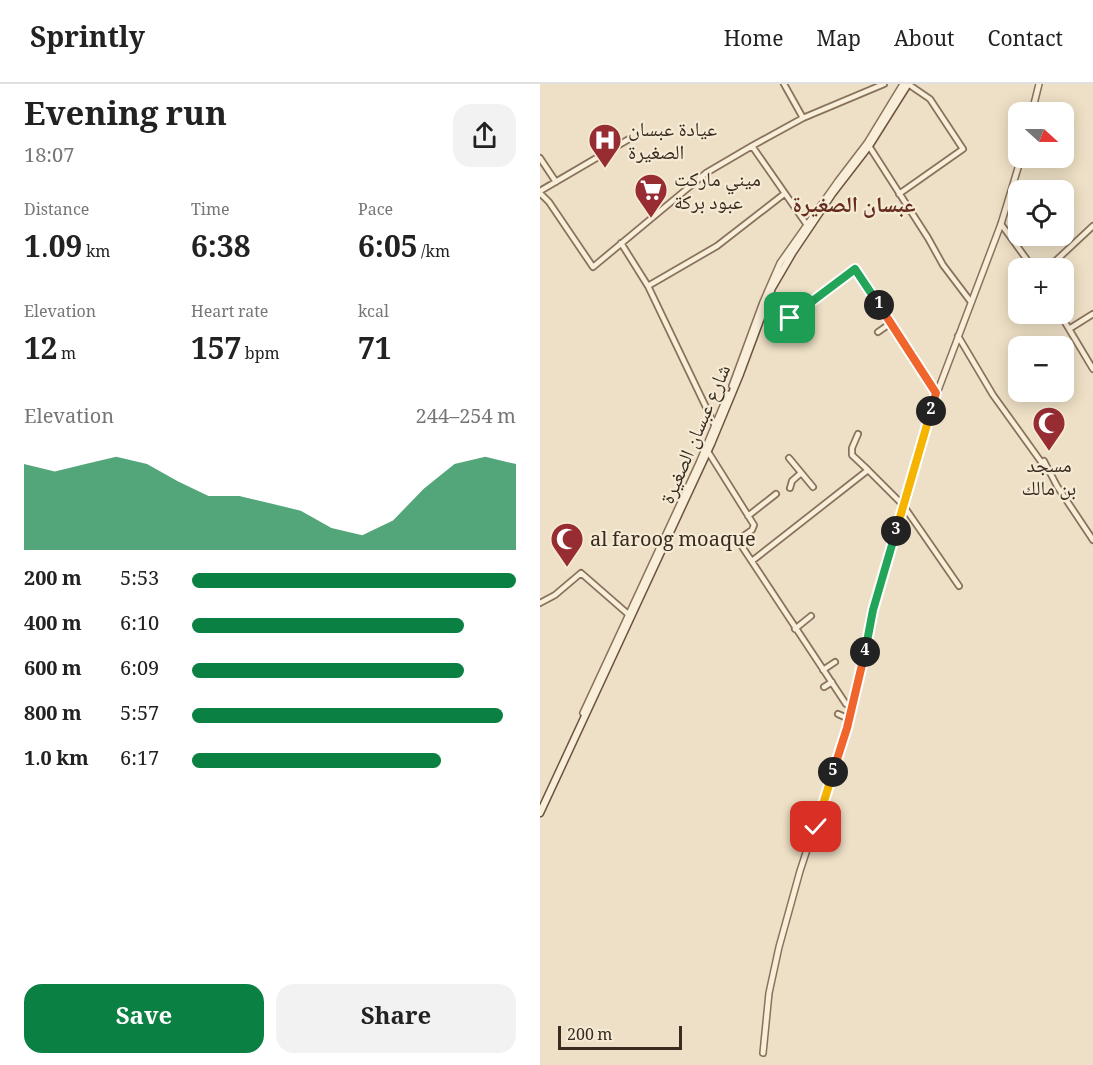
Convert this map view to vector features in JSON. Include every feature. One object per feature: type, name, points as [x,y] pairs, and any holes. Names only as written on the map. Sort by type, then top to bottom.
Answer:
[{"type":"main road","name":"شارع عبسان الصغيرة","points":[[540,813],[740,374],[772,288],[786,262],[868,145],[906,84]]},
{"type":"street","points":[[784,84],[803,118]]},
{"type":"street","points":[[628,138],[540,192],[593,267],[706,173],[803,118],[885,84]]},
{"type":"street","points":[[899,194],[963,149],[930,99],[906,84]]},
{"type":"street","points":[[1034,102],[1039,84]]},
{"type":"street","points":[[868,145],[943,265],[971,302]]},
{"type":"street","name":"شارع عبسان الصغيرة","points":[[540,807],[627,614],[706,449],[780,263],[868,145]]},
{"type":"street","points":[[752,146],[807,225]]},
{"type":"street","points":[[540,158],[556,182]]},
{"type":"street","points":[[763,1053],[769,993],[779,947],[849,719],[873,610],[903,505],[936,393],[1001,224],[1018,168]]},
{"type":"street","points":[[648,286],[717,246],[784,194]]},
{"type":"street","points":[[1001,224],[1026,258]]},
{"type":"street","points":[[1059,258],[1093,226]]},
{"type":"street","points":[[621,243],[648,286],[715,426]]},
{"type":"street","points":[[780,325],[855,269],[936,393]]},
{"type":"street","points":[[1069,329],[1093,314]]},
{"type":"street","points":[[878,332],[891,323]]},
{"type":"street","points":[[1066,324],[1093,369]]},
{"type":"street","points":[[958,336],[993,395],[1042,463],[1044,461],[1093,540]]},
{"type":"street","points":[[858,434],[851,451],[852,455],[903,505],[959,586]]},
{"type":"street","points":[[706,449],[748,516],[753,528],[742,537],[740,543],[795,629],[846,704],[852,708]]},
{"type":"street","points":[[789,458],[813,487]]},
{"type":"street","points":[[752,561],[868,470]]},
{"type":"street","points":[[790,488],[792,481],[801,473]]},
{"type":"street","points":[[748,516],[776,494]]},
{"type":"street","points":[[540,603],[555,595],[581,573],[627,614]]},
{"type":"street","points":[[795,629],[811,616]]},
{"type":"street","points":[[823,670],[835,662]]},
{"type":"street","points":[[824,687],[831,682]]},
{"type":"street","points":[[838,714],[849,719]]},
{"type":"place","name":"عيادة عبسان الصغيرة","points":[[605,169]]},
{"type":"place","name":"ميني ماركت عبود بركة","points":[[651,219]]},
{"type":"place","name":"مسجد بن مالك","points":[[1049,452]]},
{"type":"place","name":"al faroog moaque","points":[[567,568]]},
{"type":"district","name":"عبسان الصغيرة","points":[[854,204]]},
{"type":"route","points":[[790,318],[855,269],[936,393],[873,610],[847,728],[816,827]]}]
